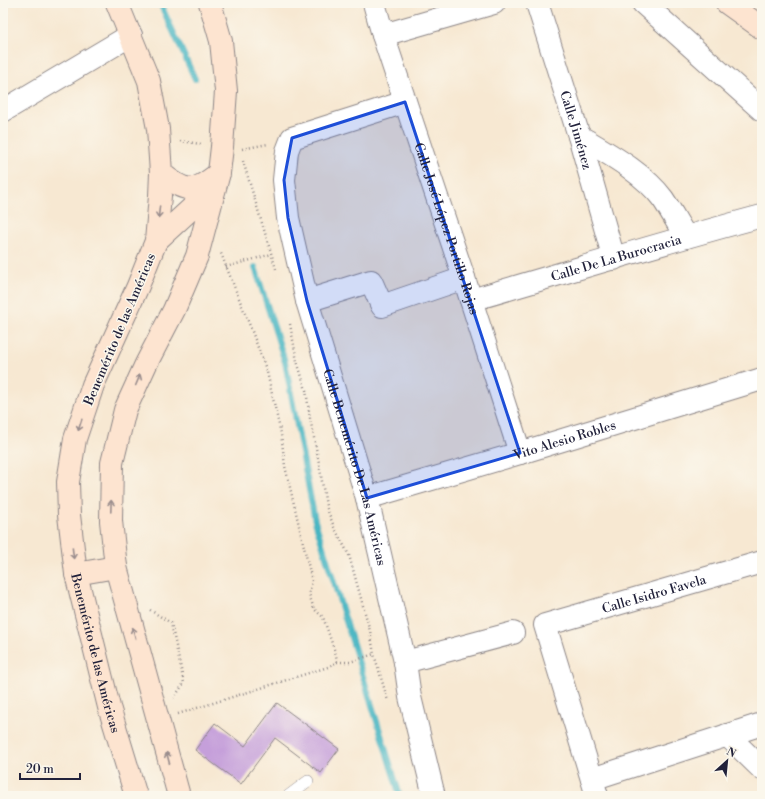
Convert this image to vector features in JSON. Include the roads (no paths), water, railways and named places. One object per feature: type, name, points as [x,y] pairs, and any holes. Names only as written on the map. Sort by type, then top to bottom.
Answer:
[{"type":"street","name":"Benemérito de las Américas","points":[[117,3],[149,81],[158,129],[161,173],[156,241],[138,286],[93,385],[75,440],[68,482],[69,515],[76,574],[109,707],[136,796]]},
{"type":"street","points":[[179,796],[116,566],[111,521],[112,463],[125,410],[146,364],[174,310],[197,256],[219,173],[226,91],[221,41],[210,3]]},
{"type":"street","name":"Calle José López Portillo Rojas","points":[[374,3],[383,35],[464,278],[520,453]]},
{"type":"street","points":[[383,35],[494,3]]},
{"type":"street","name":"Calle Jiménez","points":[[536,3],[579,136],[614,259]]},
{"type":"street","points":[[643,3],[762,110]]},
{"type":"street","points":[[727,3],[762,28]]},
{"type":"street","points":[[3,111],[131,35]]},
{"type":"street","name":"Calle Benemérito De Las Américas","points":[[405,102],[292,138],[288,151],[284,180],[288,218],[307,301],[367,498],[405,662],[410,698],[434,796]]},
{"type":"street","points":[[579,136],[626,165],[645,181],[662,199],[686,237]]},
{"type":"street","points":[[161,173],[174,184],[184,188],[196,189],[219,173]]},
{"type":"street","points":[[156,241],[193,207],[213,195]]},
{"type":"street","name":"Calle De La Burocracia","points":[[471,300],[762,216]]},
{"type":"street","points":[[307,301],[371,281],[382,306],[464,278]]},
{"type":"street","name":"Vito Alesio Robles","points":[[367,498],[762,379]]},
{"type":"street","name":"Calle Isidro Favela","points":[[594,788],[546,625],[762,562]]},
{"type":"street","points":[[76,574],[116,566]]},
{"type":"street","points":[[405,662],[513,633]]},
{"type":"street","points":[[594,788],[726,735],[762,724]]},
{"type":"street","points":[[726,735],[762,769]]},
{"type":"lane","points":[[288,796],[308,782]]},
{"type":"waterway","points":[[160,3],[195,79]]},
{"type":"waterway","points":[[255,267],[285,362],[315,521],[400,796]]}]
